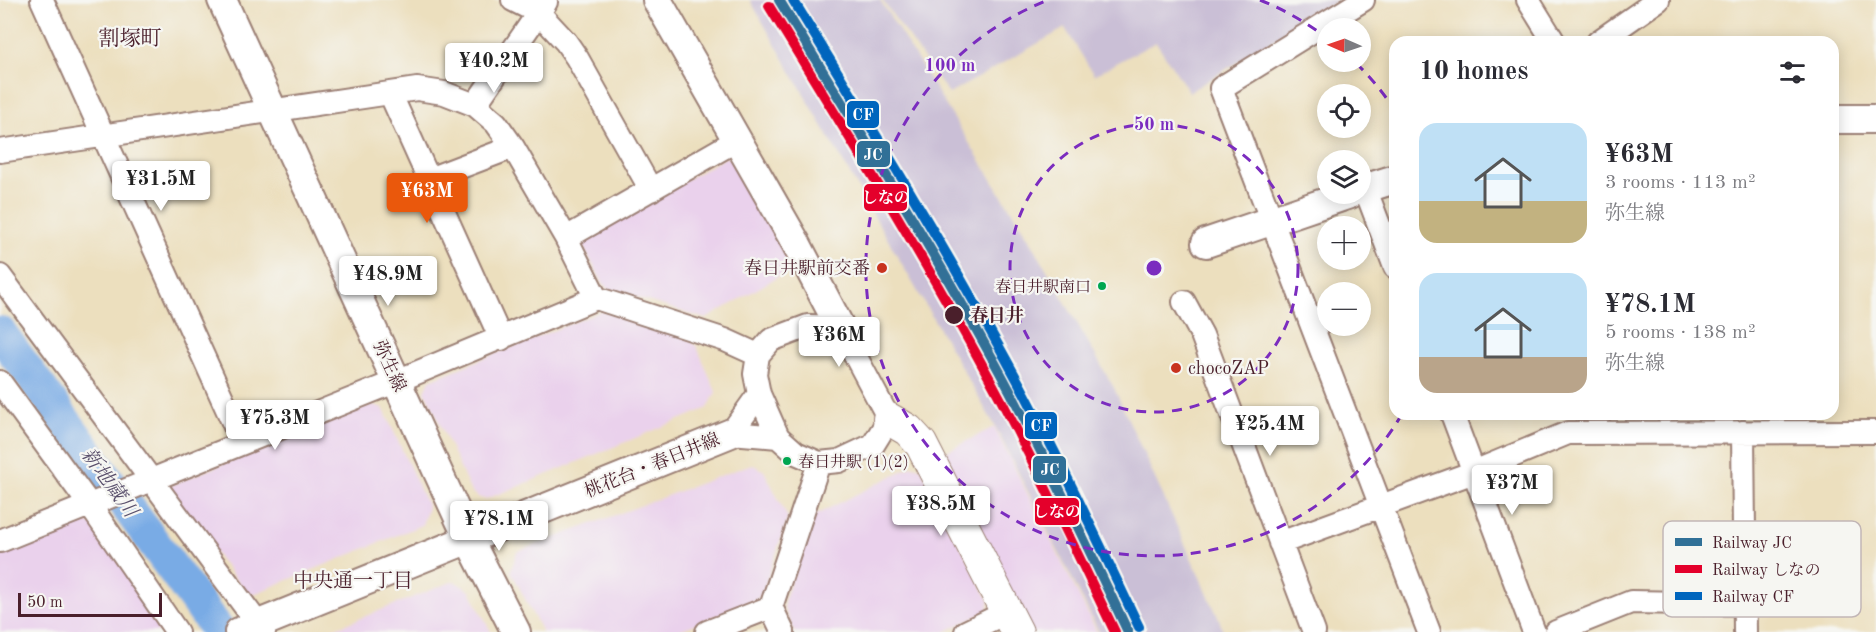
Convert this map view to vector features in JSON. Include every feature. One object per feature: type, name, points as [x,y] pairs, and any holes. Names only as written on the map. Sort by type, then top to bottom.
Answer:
[{"type":"main road","points":[[889,419],[908,429],[921,444],[1012,622]]},
{"type":"street","points":[[42,0],[242,442]]},
{"type":"street","name":"弥生線","points":[[222,0],[469,540],[516,632]]},
{"type":"street","points":[[513,0],[543,7],[577,58],[651,190]]},
{"type":"street","points":[[657,0],[796,243],[889,419],[873,445],[839,462],[819,464],[796,453],[778,437],[759,394],[755,374],[758,355],[771,340],[808,326],[840,327]]},
{"type":"street","points":[[1363,0],[1221,88],[1429,632]]},
{"type":"street","points":[[1528,0],[1550,36]]},
{"type":"street","points":[[1607,36],[1658,0]]},
{"type":"street","points":[[476,105],[543,7]]},
{"type":"street","points":[[0,151],[417,89],[444,93],[476,105],[496,123],[513,147],[566,238],[596,298]]},
{"type":"street","points":[[390,93],[501,339]]},
{"type":"street","points":[[1839,119],[1876,119]]},
{"type":"street","points":[[566,238],[737,140]]},
{"type":"street","points":[[429,178],[513,147]]},
{"type":"street","points":[[1371,187],[1389,181]]},
{"type":"street","points":[[1206,243],[1319,204]]},
{"type":"street","points":[[1364,204],[1389,255]]},
{"type":"street","points":[[0,276],[144,482],[253,629]]},
{"type":"street","points":[[0,540],[501,339],[596,298],[725,340],[758,355]]},
{"type":"street","points":[[1184,302],[1202,335],[1314,632]]},
{"type":"street","points":[[0,382],[96,502],[177,632]]},
{"type":"street","points":[[731,433],[759,394]]},
{"type":"street","points":[[1454,420],[1534,632]]},
{"type":"street","points":[[1280,543],[1474,472],[1568,423],[1732,426],[1808,423],[1876,432]]},
{"type":"street","points":[[1732,426],[1739,521]]},
{"type":"street","points":[[731,433],[778,437]]},
{"type":"street","name":"桃花台・春日井線","points":[[253,629],[731,433]]},
{"type":"street","points":[[783,632],[771,607],[819,464]]},
{"type":"street","points":[[1556,632],[1631,602],[1663,603]]},
{"type":"street","points":[[707,632],[771,607]]},
{"type":"street","points":[[966,632],[1012,622]]},
{"type":"shaded area","points":[[750,0],[880,0],[1031,242],[1114,388],[1223,632],[1099,632],[995,426]]},
{"type":"shaded area","points":[[882,0],[1339,0],[1189,92],[1156,42],[1094,75],[1065,28],[949,94]]},
{"type":"shaded area","points":[[726,157],[734,160],[793,262],[791,269],[706,319],[609,289],[603,283],[582,245],[584,238]]},
{"type":"shaded area","points":[[602,311],[688,338],[697,347],[716,392],[708,408],[486,499],[471,492],[425,391],[430,380]]},
{"type":"shaded area","points":[[371,404],[383,408],[428,507],[422,525],[249,596],[168,493],[171,485]]},
{"type":"shaded area","points":[[994,427],[1097,632],[1031,632],[940,455]]},
{"type":"shaded area","points":[[752,464],[764,471],[788,518],[762,594],[756,600],[675,632],[542,632],[511,571],[517,552]]},
{"type":"shaded area","points":[[912,466],[921,468],[989,601],[988,611],[944,632],[795,632],[784,609],[784,601],[814,516]]},
{"type":"shaded area","points":[[81,521],[94,524],[163,624],[161,630],[155,632],[0,632],[0,554]]},
{"type":"shaded area","points":[[454,581],[470,591],[491,632],[326,632]]},
{"type":"waterway","name":"新地蔵川","points":[[0,333],[219,632]]},
{"type":"rail line","name":"JC","points":[[779,0],[898,194],[983,341],[1085,541],[1128,632]]},
{"type":"rail line","name":"CF","points":[[793,0],[909,190],[992,334],[1050,443],[1139,627]]},
{"type":"rail line","name":"しなの","points":[[769,6],[887,200],[972,346],[1029,455],[1115,632]]},
{"type":"place","name":"春日井駅前交番","points":[[882,268]]},
{"type":"place","name":"春日井駅南口","points":[[1102,286]]},
{"type":"place","name":"春日井","points":[[954,315]]},
{"type":"place","name":"chocoZAP","points":[[1176,368]]},
{"type":"place","name":"春日井駅 (1)(2)","points":[[787,461]]},
{"type":"district","name":"割塚町","points":[[130,38]]},
{"type":"district","name":"中央通一丁目","points":[[353,580]]}]
